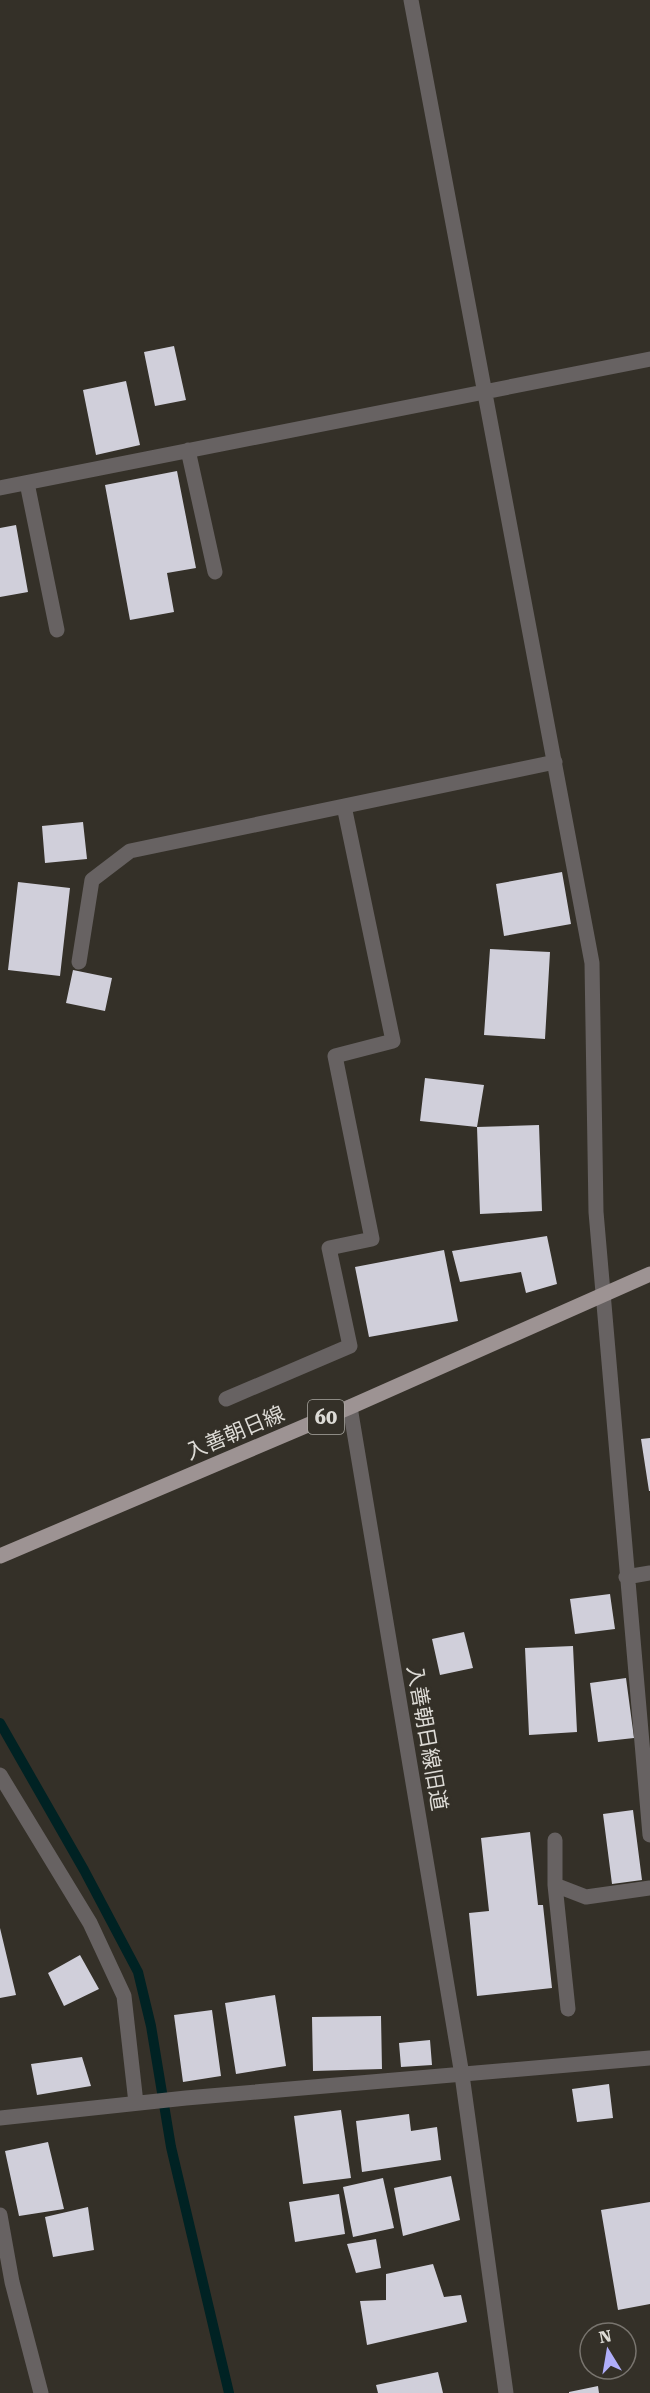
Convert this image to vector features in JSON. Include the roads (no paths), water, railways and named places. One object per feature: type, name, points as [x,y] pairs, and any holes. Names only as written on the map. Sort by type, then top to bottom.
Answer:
[{"type":"main road","name":"入善朝日線","points":[[0,1557],[350,1407],[650,1274]]},
{"type":"street","points":[[411,0],[487,390],[592,963],[596,1212],[650,1835]]},
{"type":"street","points":[[0,488],[487,390],[650,360]]},
{"type":"street","points":[[188,450],[215,572]]},
{"type":"street","points":[[27,483],[57,630]]},
{"type":"street","points":[[79,962],[92,880],[130,850],[555,762]]},
{"type":"street","points":[[226,1399],[350,1346],[329,1248],[372,1239],[334,1056],[393,1041],[344,806]]},
{"type":"street","name":"入善朝日線旧道","points":[[350,1407],[462,2075],[506,2393]]},
{"type":"street","points":[[626,1577],[650,1573]]},
{"type":"street","points":[[0,1775],[90,1923],[124,1996],[136,2103]]},
{"type":"street","points":[[555,1840],[555,1885],[568,2008]]},
{"type":"street","points":[[555,1885],[586,1897],[650,1888]]},
{"type":"street","points":[[0,2118],[136,2103],[650,2058]]},
{"type":"street","points":[[0,2215],[12,2282],[41,2393]]},
{"type":"waterway","points":[[0,1723],[84,1870],[138,1972],[151,2026],[171,2147],[229,2393]]}]
